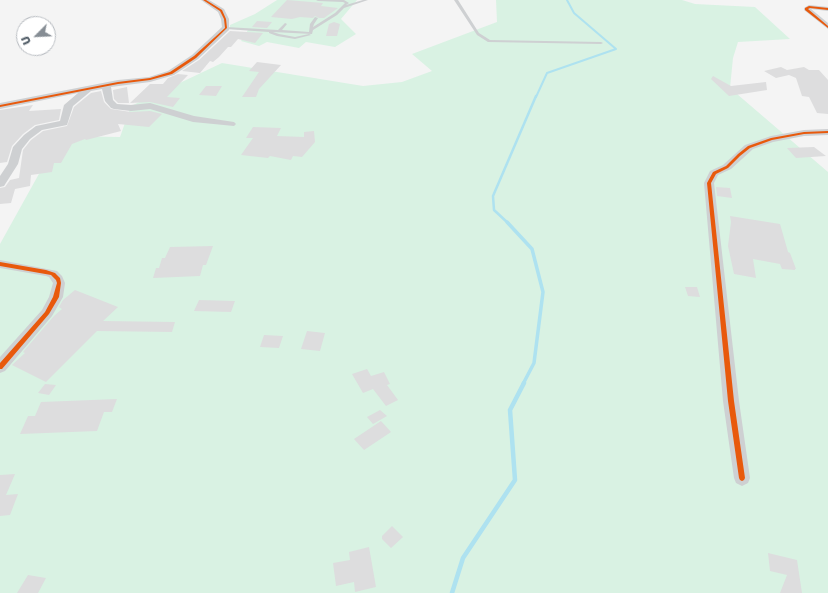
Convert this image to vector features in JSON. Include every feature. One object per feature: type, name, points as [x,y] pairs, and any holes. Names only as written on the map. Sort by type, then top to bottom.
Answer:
[{"type":"street","points":[[0,106],[150,79],[171,73],[195,57],[226,28],[225,19],[221,11],[204,0]]},
{"type":"street","points":[[828,9],[806,8],[828,27]]},
{"type":"street","points":[[106,86],[109,101],[114,106],[131,108],[150,106],[168,110],[193,119],[231,124]]},
{"type":"street","points":[[0,184],[13,164],[17,150],[27,137],[39,128],[64,123],[70,104],[91,89]]},
{"type":"street","points":[[742,478],[731,401],[709,183],[714,173],[727,167],[749,147],[771,139],[804,133],[828,132]]},
{"type":"street","points":[[0,264],[53,274],[58,279],[59,283],[56,297],[47,313],[0,367]]},
{"type":"lane","points":[[318,0],[346,1],[347,3],[345,7]]},
{"type":"lane","points":[[270,30],[275,35],[295,38],[306,36],[345,7],[366,0]]},
{"type":"lane","points":[[456,0],[478,34],[488,41],[600,43]]},
{"type":"lane","points":[[311,32],[312,22],[316,18]]},
{"type":"lane","points":[[279,31],[285,24]]},
{"type":"lane","points":[[226,28],[311,32]]},
{"type":"green space","points":[[277,0],[357,0],[341,19],[356,34],[335,47],[306,42],[299,48],[267,42],[259,46],[241,41],[248,30],[230,29],[230,25],[255,14]]},
{"type":"green space","points":[[496,0],[682,0],[695,4],[755,7],[790,39],[738,42],[733,58],[730,88],[828,172],[828,593],[0,593],[0,244],[60,136],[120,137],[131,106],[222,63],[363,86],[402,82],[432,71],[412,54],[497,22]]},
{"type":"building","points":[[287,0],[323,3],[321,6],[338,8],[324,18],[315,16],[313,18],[300,17],[292,19],[271,17]]},
{"type":"building","points":[[257,21],[272,22],[267,28],[252,27]]},
{"type":"building","points":[[334,22],[340,24],[337,36],[326,36],[329,24]]},
{"type":"building","points":[[230,31],[263,33],[255,43],[238,39],[213,62],[210,61],[200,73],[182,71],[199,60]]},
{"type":"building","points":[[257,62],[281,65],[259,89],[256,97],[242,97],[259,72],[249,71]]},
{"type":"building","points":[[781,67],[787,70],[804,67],[809,70],[819,70],[828,80],[828,114],[817,113],[809,97],[802,96],[796,78],[789,75],[776,78],[764,71]]},
{"type":"building","points":[[178,74],[188,75],[167,97],[180,98],[173,107],[150,102],[130,103],[150,84],[163,84],[168,78]]},
{"type":"building","points":[[713,76],[731,86],[766,82],[767,90],[729,96],[711,79]]},
{"type":"building","points":[[206,86],[222,86],[216,96],[199,95]]},
{"type":"building","points":[[127,87],[129,103],[118,103],[114,99],[113,90]]},
{"type":"building","points":[[101,91],[104,102],[111,109],[131,112],[150,111],[162,114],[149,127],[118,124],[121,131],[85,139],[72,144],[61,163],[54,163],[52,172],[31,175],[30,186],[15,189],[11,203],[0,204],[0,188],[5,187],[10,180],[19,178],[23,150],[31,140],[43,131],[67,126],[74,107],[91,93]]},
{"type":"building","points":[[33,105],[29,111],[61,109],[59,120],[35,125],[23,134],[12,146],[7,162],[0,163],[0,110]]},
{"type":"building","points":[[253,127],[281,128],[277,136],[304,137],[304,132],[314,131],[315,142],[302,157],[293,156],[291,160],[270,156],[268,158],[241,155],[253,138],[246,138]]},
{"type":"building","points":[[814,147],[826,156],[796,158],[787,148]]},
{"type":"building","points":[[716,187],[730,188],[732,198],[717,196]]},
{"type":"building","points":[[730,216],[780,224],[788,252],[790,253],[796,269],[782,269],[780,264],[753,259],[756,278],[734,274],[728,246],[731,222]]},
{"type":"building","points":[[213,246],[206,265],[203,265],[200,276],[153,278],[156,268],[159,268],[162,258],[165,258],[170,247]]},
{"type":"building","points":[[685,287],[697,287],[700,297],[688,296]]},
{"type":"building","points":[[75,290],[118,307],[103,321],[175,322],[172,332],[97,331],[46,382],[12,365],[25,353],[23,352],[54,316],[62,309],[59,307],[63,300]]},
{"type":"building","points":[[199,300],[235,301],[231,312],[194,311]]},
{"type":"building","points":[[307,331],[325,333],[320,351],[301,349]]},
{"type":"building","points":[[264,335],[283,336],[279,348],[260,347]]},
{"type":"building","points":[[367,369],[371,376],[384,372],[390,384],[387,385],[398,400],[386,406],[373,389],[363,393],[352,374]]},
{"type":"building","points":[[45,384],[56,385],[49,395],[38,393]]},
{"type":"building","points":[[117,399],[112,412],[104,412],[97,431],[20,434],[28,416],[35,416],[41,402]]},
{"type":"building","points":[[380,410],[387,416],[373,424],[367,417]]},
{"type":"building","points":[[381,421],[391,432],[364,450],[354,439]]},
{"type":"building","points":[[15,474],[6,495],[18,494],[10,515],[0,516],[0,475]]},
{"type":"building","points":[[392,526],[403,537],[391,548],[382,539],[382,536]]},
{"type":"building","points":[[369,547],[376,587],[355,592],[354,582],[336,586],[333,563],[350,560],[349,552]]},
{"type":"building","points":[[768,553],[797,560],[802,593],[780,593],[787,575],[770,571]]},
{"type":"building","points":[[28,575],[46,578],[38,593],[17,593]]},
{"type":"waterway","points":[[536,97],[547,73],[616,49],[574,13],[567,0]]},
{"type":"waterway","points":[[507,223],[494,210],[493,196],[536,96]]},
{"type":"waterway","points":[[507,223],[532,249],[543,292],[534,363],[523,384]]},
{"type":"waterway","points":[[452,593],[463,558],[515,480],[510,410],[524,383]]},
{"type":"cycle path","points":[[0,106],[118,83],[150,79],[171,73],[195,57],[226,28],[225,19],[221,11],[204,0]]},
{"type":"cycle path","points":[[828,9],[809,7],[806,9],[828,27]]},
{"type":"cycle path","points":[[742,478],[731,401],[709,183],[714,173],[727,167],[749,147],[771,139],[804,133],[828,132]]},
{"type":"cycle path","points":[[0,264],[53,274],[58,279],[59,283],[56,297],[47,313],[0,367]]}]
